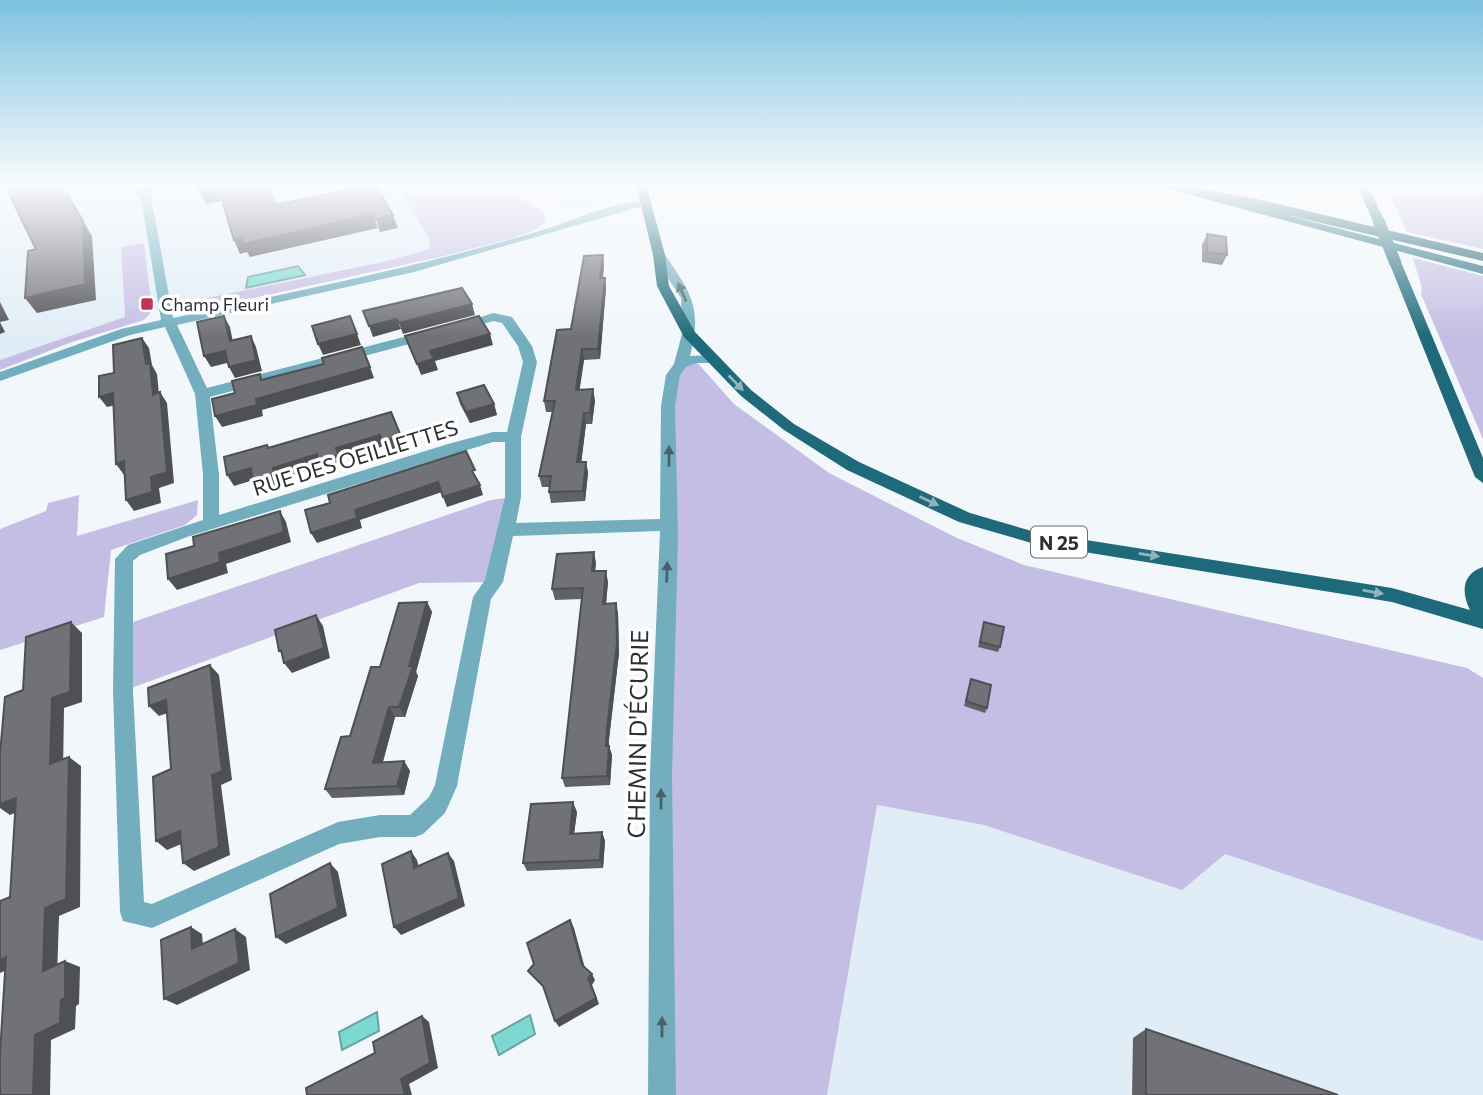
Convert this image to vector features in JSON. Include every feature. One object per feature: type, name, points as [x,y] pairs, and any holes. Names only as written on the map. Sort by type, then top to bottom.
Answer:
[{"type":"highway","points":[[1391,235],[1483,257]]},
{"type":"main road","name":"N 25","points":[[654,235],[663,286],[689,334],[746,393],[800,433],[853,466],[965,518],[1035,538],[1392,595],[1483,621]]},
{"type":"main road","points":[[1349,235],[1483,271]]},
{"type":"main road","points":[[1366,235],[1483,264]]},
{"type":"main road","points":[[1384,235],[1483,477]]},
{"type":"main road","points":[[1483,574],[1473,583],[1471,591],[1483,615]]},
{"type":"street","points":[[155,235],[166,316],[193,380],[202,394],[211,475],[211,524]]},
{"type":"street","points":[[0,377],[101,340],[170,321],[410,269],[536,235]]},
{"type":"street","points":[[202,394],[493,317],[507,320],[525,346],[530,362],[513,437],[513,497],[506,530],[669,524]]},
{"type":"street","name":"CHEMIN D'ÉCURIE","points":[[662,1095],[661,774],[669,524],[668,406],[689,334]]},
{"type":"street","points":[[677,369],[694,359],[713,359]]},
{"type":"street","name":"RUE DES OEILLETTES","points":[[506,530],[494,582],[482,597],[446,786],[437,805],[415,826],[380,826],[338,833],[152,916],[132,912],[122,691],[124,559],[134,550],[211,524],[454,448],[493,437],[513,437]]},
{"type":"shaded area","points":[[0,235],[427,235],[429,239],[430,249],[383,262],[152,311],[144,243],[121,248],[125,317],[0,360]]},
{"type":"shaded area","points":[[427,235],[521,235],[444,256],[190,312],[179,311],[173,305],[383,262],[430,249]]},
{"type":"shaded area","points":[[1421,235],[1483,235],[1483,249]]},
{"type":"shaded area","points":[[144,243],[152,311],[144,320],[72,342],[0,370],[0,360],[125,317],[121,247]]},
{"type":"shaded area","points":[[1413,258],[1483,276],[1483,439],[1421,294],[1422,288]]},
{"type":"shaded area","points":[[694,359],[734,404],[829,473],[957,538],[1024,565],[1467,668],[1483,678],[1483,941],[1225,854],[1182,890],[984,825],[877,805],[827,1095],[662,1095],[673,375]]},
{"type":"shaded area","points":[[79,495],[77,536],[198,500],[197,515],[185,525],[111,550],[104,617],[0,650],[0,529],[46,511],[48,503]]},
{"type":"shaded area","points":[[513,497],[494,582],[419,583],[123,691],[121,626],[491,500]]},
{"type":"shaded area","points":[[876,805],[984,825],[1224,854],[1483,941],[1483,1095],[827,1095]]},
{"type":"water","points":[[298,266],[305,275],[246,288],[248,277]]},
{"type":"water","points":[[377,1012],[379,1031],[342,1050],[339,1032]]},
{"type":"water","points":[[530,1015],[535,1034],[499,1055],[492,1036]]},
{"type":"building","points":[[29,235],[83,235],[85,284],[25,298],[28,251],[36,249]]},
{"type":"building","points":[[233,235],[282,235],[243,244],[242,238],[234,240]]},
{"type":"building","points":[[1207,235],[1226,237],[1227,255],[1207,252]]},
{"type":"building","points":[[603,255],[600,278],[605,278],[598,349],[582,349],[576,390],[593,389],[590,413],[584,413],[577,462],[586,462],[583,491],[549,492],[551,476],[539,476],[555,401],[544,401],[557,330],[571,329],[584,256]]},
{"type":"building","points":[[462,288],[472,304],[399,323],[397,319],[369,326],[363,311]]},
{"type":"building","points":[[224,316],[230,341],[251,336],[256,360],[229,367],[225,351],[204,356],[197,322]]},
{"type":"building","points":[[350,316],[357,334],[318,344],[312,326]]},
{"type":"building","points":[[479,316],[490,334],[430,351],[434,359],[417,364],[405,336]]},
{"type":"building","points":[[142,338],[146,364],[150,363],[153,395],[160,392],[167,472],[151,477],[152,492],[126,500],[124,461],[116,464],[113,393],[99,397],[99,376],[114,373],[113,345]]},
{"type":"building","points":[[362,347],[370,367],[256,399],[257,405],[215,416],[212,399],[235,393],[232,381],[260,374],[261,380],[324,364],[322,358]]},
{"type":"building","points":[[484,385],[494,404],[466,412],[457,393]]},
{"type":"building","points":[[391,412],[401,436],[382,442],[380,435],[336,448],[338,455],[318,461],[317,454],[273,468],[274,475],[253,481],[251,468],[227,475],[224,457],[267,445],[268,448]]},
{"type":"building","points":[[466,451],[480,485],[443,497],[438,482],[355,510],[357,518],[311,533],[305,510],[330,503],[328,495]]},
{"type":"building","points":[[280,511],[284,532],[219,553],[220,562],[168,579],[166,554],[194,546],[193,537]]},
{"type":"building","points":[[594,552],[592,571],[606,571],[603,604],[616,603],[617,643],[607,729],[607,776],[562,778],[583,588],[552,589],[557,554]]},
{"type":"building","points":[[427,602],[409,666],[413,666],[399,707],[389,707],[373,763],[404,761],[397,786],[325,789],[341,737],[350,736],[371,667],[380,667],[399,603]]},
{"type":"building","points":[[316,615],[324,648],[284,663],[275,630]]},
{"type":"building","points":[[71,622],[70,692],[52,698],[50,764],[69,757],[66,899],[45,908],[43,971],[65,961],[65,998],[61,1000],[60,1023],[35,1035],[33,1095],[0,1095],[6,957],[0,960],[0,901],[10,897],[16,798],[0,804],[0,754],[5,697],[23,690],[26,637]]},
{"type":"building","points":[[984,622],[1004,627],[1000,647],[980,642]]},
{"type":"building","points":[[210,665],[222,771],[212,775],[219,847],[183,863],[180,831],[156,841],[153,777],[171,769],[166,700],[149,706],[148,688]]},
{"type":"building","points":[[971,679],[991,685],[987,708],[966,701]]},
{"type":"building","points":[[573,802],[570,834],[602,832],[600,860],[523,863],[531,804]]},
{"type":"building","points":[[411,851],[414,868],[448,853],[459,898],[394,927],[382,864]]},
{"type":"building","points":[[330,863],[338,908],[276,937],[270,894]]},
{"type":"building","points":[[570,920],[582,965],[592,974],[588,978],[596,998],[555,1021],[543,986],[528,971],[534,964],[527,943]]},
{"type":"building","points":[[191,927],[192,949],[235,929],[239,963],[164,999],[161,940]]},
{"type":"building","points":[[422,1016],[430,1063],[401,1079],[405,1095],[307,1095],[306,1088],[375,1053],[373,1042]]},
{"type":"building","points":[[1146,1029],[1338,1095],[1146,1095]]},
{"type":"place","name":"Champ Fleuri","points":[[147,304]]}]
